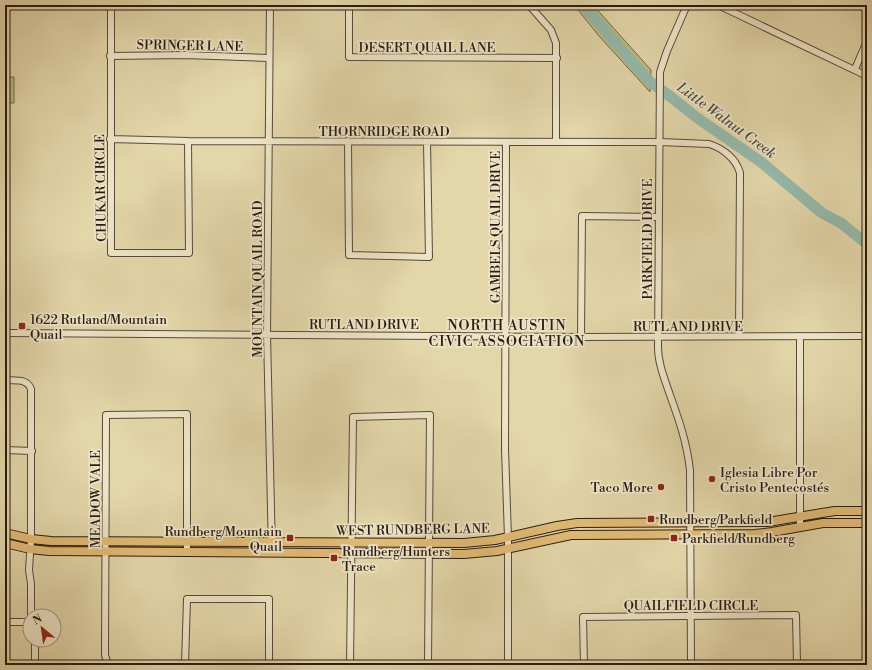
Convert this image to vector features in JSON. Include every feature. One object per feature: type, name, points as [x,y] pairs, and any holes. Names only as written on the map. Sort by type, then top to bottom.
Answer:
[{"type":"main road","name":"WEST RUNDBERG LANE","points":[[5,533],[31,539],[105,542],[187,541],[464,543],[508,538],[557,526],[586,523],[768,522],[835,511],[867,511]]},
{"type":"main road","name":"WEST RUNDBERG LANE","points":[[5,543],[30,549],[49,551],[484,553],[560,537],[587,534],[755,534],[832,523],[867,522]]},
{"type":"main road","points":[[586,523],[587,534]]},
{"type":"street","name":"CHUKAR CIRCLE","points":[[111,5],[111,253],[189,253],[188,141]]},
{"type":"street","name":"MOUNTAIN QUAIL ROAD","points":[[270,5],[267,334],[272,552]]},
{"type":"street","name":"DESERT QUAIL LANE","points":[[349,5],[349,57],[557,58]]},
{"type":"street","points":[[529,5],[553,34],[556,43],[556,142]]},
{"type":"street","name":"PARKFIELD DRIVE","points":[[687,5],[667,51],[660,72],[658,350],[660,365],[687,444],[690,470],[691,665]]},
{"type":"street","points":[[718,5],[867,76]]},
{"type":"street","points":[[855,69],[867,41]]},
{"type":"street","name":"SPRINGER LANE","points":[[110,56],[185,55],[269,58]]},
{"type":"street","name":"THORNRIDGE ROAD","points":[[110,139],[188,141],[506,143],[659,142],[709,144],[716,146],[734,160],[739,168],[738,336]]},
{"type":"street","points":[[348,141],[349,256],[429,257],[427,142]]},
{"type":"street","name":"GAMBELS QUAIL DRIVE","points":[[506,143],[504,449],[508,538],[508,665]]},
{"type":"street","points":[[581,337],[582,216],[658,217]]},
{"type":"street","name":"RUTLAND DRIVE","points":[[5,333],[581,337],[867,336]]},
{"type":"street","points":[[800,336],[800,527]]},
{"type":"street","points":[[5,380],[24,381],[29,384],[31,388],[31,539],[28,570],[31,584],[31,608]]},
{"type":"street","name":"MEADOW VALE","points":[[108,665],[105,655],[106,415],[187,414],[187,541]]},
{"type":"street","points":[[350,665],[353,417],[430,415],[428,665]]},
{"type":"street","points":[[5,450],[32,451]]},
{"type":"street","points":[[187,541],[187,552]]},
{"type":"street","points":[[185,665],[187,599],[269,598],[269,665]]},
{"type":"street","name":"QUAILFIELD CIRCLE","points":[[584,665],[584,617],[796,615],[798,665]]},
{"type":"street","points":[[5,622],[22,622]]},
{"type":"street","points":[[35,648],[35,664]]},
{"type":"green space","points":[[574,5],[593,5],[651,70],[650,92],[599,36]]},
{"type":"green space","points":[[5,77],[14,77],[14,103],[5,103]]},
{"type":"waterway","name":"Little Walnut Creek","points":[[583,5],[649,81],[696,117],[761,162],[822,213],[841,223],[867,244]]},
{"type":"place","name":"1622 Rutland/Mountain Quail","points":[[22,326]]},
{"type":"place","name":"Iglesia Libre Por Cristo Pentecostés","points":[[712,479]]},
{"type":"place","name":"Taco More","points":[[661,487]]},
{"type":"place","name":"Rundberg/Parkfield","points":[[651,519]]},
{"type":"place","name":"Rundberg/Mountain Quail","points":[[290,538]]},
{"type":"place","name":"Parkfield/Rundberg","points":[[674,538]]},
{"type":"place","name":"Rundberg/Hunters Trace","points":[[334,558]]},
{"type":"district","name":"NORTH AUSTIN CIVIC ASSOCIATION","points":[[507,334]]}]
